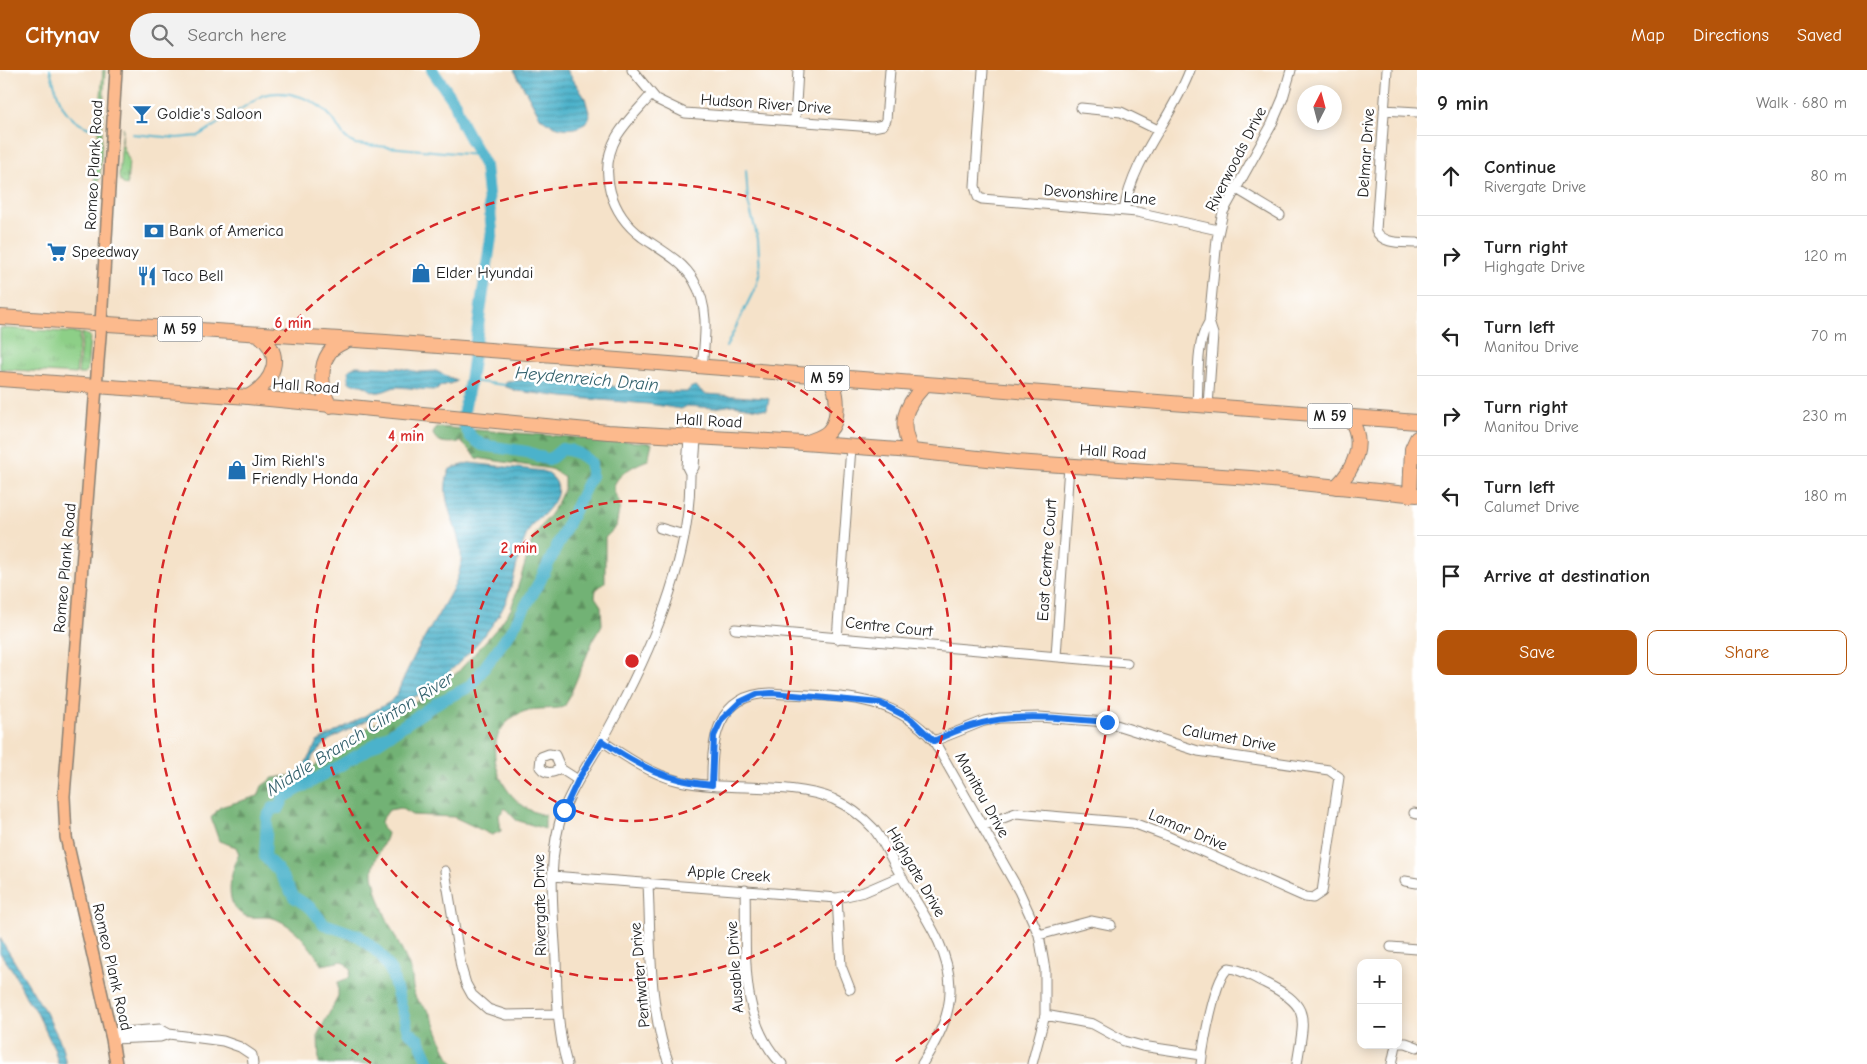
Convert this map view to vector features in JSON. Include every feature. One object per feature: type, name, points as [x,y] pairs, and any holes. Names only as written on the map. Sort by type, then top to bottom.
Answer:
[{"type":"highway","name":"M 59","points":[[0,317],[348,340],[924,386],[1417,422]]},
{"type":"highway","points":[[248,397],[263,387],[272,372],[272,350],[259,335]]},
{"type":"highway","points":[[330,406],[323,390],[324,365],[329,352],[348,340]]},
{"type":"highway","points":[[803,443],[823,436],[832,428],[837,394],[833,383],[828,378]]},
{"type":"highway","name":"Hall Road","points":[[0,380],[248,397],[692,439],[803,443],[1069,466],[1251,478],[1413,495]]},
{"type":"highway","points":[[912,451],[905,432],[906,410],[912,399],[924,386]]},
{"type":"highway","points":[[1336,487],[1350,472],[1355,461],[1357,436],[1350,418]]},
{"type":"highway","points":[[1413,495],[1412,449],[1417,438]]},
{"type":"main road","name":"Romeo Plank Road","points":[[116,70],[101,323],[66,759],[64,807],[66,837],[112,1036],[116,1064]]},
{"type":"street","name":"Hudson River Drive","points":[[632,70],[652,95],[670,107],[693,114],[873,127],[883,125],[887,116],[890,70]]},
{"type":"street","points":[[795,122],[798,70]]},
{"type":"street","name":"Devonshire Lane","points":[[983,70],[975,186],[978,197],[987,201],[1157,215],[1218,230]]},
{"type":"street","points":[[1124,211],[1134,174],[1177,99],[1190,70]]},
{"type":"street","name":"Riverwoods Drive","points":[[1202,406],[1201,352],[1204,332],[1209,322],[1218,230],[1222,212],[1271,126],[1291,70]]},
{"type":"street","name":"Delmar Drive","points":[[1387,70],[1375,225],[1379,237],[1387,240],[1417,243]]},
{"type":"street","points":[[652,95],[627,122],[613,144],[608,169],[609,188],[618,211],[628,225],[684,268],[695,282],[703,300],[706,317],[702,367]]},
{"type":"street","points":[[1080,108],[1121,112],[1158,130]]},
{"type":"street","points":[[1384,110],[1417,112]]},
{"type":"street","points":[[1234,188],[1280,215]]},
{"type":"street","name":"Riverwoods Drive","points":[[1202,406],[1212,352],[1213,334],[1209,322]]},
{"type":"street","points":[[1201,352],[1212,352]]},
{"type":"street","name":"Rivergate Drive","points":[[568,1064],[558,1014],[552,876],[553,856],[560,823],[578,780],[635,681],[654,638],[684,535],[690,501],[690,473],[687,467],[692,439]]},
{"type":"street","name":"Centre Court","points":[[850,447],[837,639],[1056,656],[1127,664]]},
{"type":"street","name":"East Centre Court","points":[[1056,656],[1069,466]]},
{"type":"street","points":[[660,528],[684,535]]},
{"type":"street","points":[[735,630],[837,639]]},
{"type":"street","name":"Manitou Drive","points":[[712,785],[714,736],[722,719],[740,702],[757,694],[772,693],[880,703],[911,719],[934,741],[1019,891],[1039,935],[1046,979],[1045,1015],[1032,1064]]},
{"type":"street","name":"Calumet Drive","points":[[934,741],[961,728],[992,719],[1045,717],[1107,722],[1198,751],[1334,771],[1339,777],[1340,784],[1323,887],[1317,897]]},
{"type":"street","name":"Highgate Drive","points":[[602,741],[634,762],[679,781],[804,792],[824,796],[855,812],[874,829],[940,944],[950,976],[947,1014],[940,1036],[922,1064]]},
{"type":"street","points":[[561,769],[578,780]]},
{"type":"street","name":"Lamar Drive","points":[[982,826],[1016,813],[1133,823],[1305,897],[1317,897]]},
{"type":"street","points":[[445,871],[461,967],[466,984],[472,995],[488,1009],[506,1015],[558,1014]]},
{"type":"street","name":"Apple Creek","points":[[552,876],[837,898],[864,892],[901,876]]},
{"type":"street","points":[[1405,881],[1417,883]]},
{"type":"street","name":"Pentwater Drive","points":[[648,883],[655,1009],[660,1037],[669,1064]]},
{"type":"street","name":"Ausable Drive","points":[[745,890],[751,1010],[761,1036],[782,1064]]},
{"type":"street","points":[[837,898],[841,966],[850,989]]},
{"type":"street","points":[[1039,935],[1091,921],[1111,925]]},
{"type":"street","points":[[1391,947],[1417,949]]},
{"type":"street","points":[[1045,1015],[1093,1024],[1124,1041],[1202,1059],[1213,1003],[1222,975],[1230,968],[1280,990],[1299,1006],[1303,1018],[1297,1064]]},
{"type":"street","points":[[112,1036],[160,1037],[169,1034],[223,1041],[240,1047],[253,1060]]},
{"type":"street","points":[[1402,1042],[1417,1047]]},
{"type":"street","points":[[1392,1064],[1396,1049]]},
{"type":"green space","points":[[103,70],[105,70],[100,178],[94,188]]},
{"type":"green space","points":[[123,127],[122,144],[129,160],[127,186],[122,183],[119,177]]},
{"type":"green space","points":[[0,328],[80,333],[76,374],[0,369]]},
{"type":"green space","points":[[82,333],[90,336],[87,372],[85,374],[78,374]]},
{"type":"green space","points":[[436,427],[652,443],[648,460],[624,472],[619,477],[614,488],[620,505],[616,527],[605,538],[605,582],[596,590],[595,597],[601,606],[602,625],[594,638],[568,700],[564,707],[531,710],[518,714],[501,730],[496,744],[495,759],[499,775],[507,789],[518,801],[531,810],[545,815],[545,829],[516,820],[505,808],[499,815],[501,831],[492,835],[454,817],[412,815],[400,808],[389,810],[381,821],[382,828],[387,833],[373,867],[377,892],[410,968],[416,998],[429,1012],[446,1052],[454,1064],[319,1064],[318,1034],[338,997],[338,982],[349,978],[351,970],[343,961],[322,965],[297,932],[284,923],[272,918],[249,917],[238,911],[233,905],[230,888],[233,870],[239,854],[236,847],[219,841],[211,818],[220,807],[258,796],[262,786],[273,778],[295,775],[316,765],[350,737],[421,699],[458,672],[499,626],[511,609],[533,538],[556,506],[564,489],[564,477],[551,469],[477,458],[461,442],[441,442],[435,438],[433,434]]},
{"type":"water","points":[[514,70],[567,70],[585,98],[590,116],[586,122],[574,128],[567,129],[552,125],[540,117]]},
{"type":"water","points":[[356,366],[400,368],[419,372],[436,371],[456,380],[456,382],[441,386],[437,390],[398,387],[376,392],[362,385],[350,383],[349,370]]},
{"type":"water","points":[[524,380],[611,386],[653,392],[687,392],[695,386],[705,394],[769,399],[767,410],[733,405],[714,408],[687,406],[681,409],[517,391],[504,386],[507,381]]},
{"type":"water","points":[[469,463],[543,471],[556,481],[558,488],[555,500],[533,524],[526,535],[504,606],[498,617],[478,642],[441,679],[417,696],[403,699],[394,706],[329,740],[313,756],[309,765],[311,773],[321,778],[311,785],[305,764],[317,742],[390,702],[397,694],[416,654],[452,590],[460,569],[461,551],[448,504],[446,481],[450,469]]},
{"type":"water","points":[[0,938],[46,1013],[61,1043],[66,1064],[58,1064],[54,1048],[35,1009],[29,1003],[13,971],[0,953]]},
{"type":"waterway","points":[[50,70],[58,97],[66,112],[80,124],[89,128]]},
{"type":"waterway","name":"Middle Branch Clinton River","points":[[430,1064],[419,1040],[408,1031],[391,971],[381,955],[359,936],[324,924],[311,908],[294,897],[278,870],[265,857],[267,817],[273,808],[279,808],[284,797],[362,753],[437,703],[471,686],[511,631],[540,581],[591,476],[591,463],[574,452],[562,449],[549,460],[527,452],[482,445],[471,437],[462,421],[470,381],[492,231],[485,166],[462,124],[455,103],[432,70]]},
{"type":"waterway","points":[[132,134],[177,138],[198,136],[263,95],[282,93],[301,97],[318,106],[333,119],[345,137],[355,144],[477,155]]},
{"type":"waterway","name":"Heydenreich Drain","points":[[726,347],[756,286],[760,272],[758,239],[748,202],[746,170]]},
{"type":"waterway","name":"Heydenreich Drain","points":[[470,381],[505,385]]},
{"type":"place","name":"Goldie's Saloon","points":[[142,114]]},
{"type":"place","name":"Bank of America","points":[[154,231]]},
{"type":"place","name":"Speedway","points":[[57,252]]},
{"type":"place","name":"Elder Hyundai","points":[[421,273]]},
{"type":"place","name":"Taco Bell","points":[[147,276]]},
{"type":"place","name":"Jim Riehl's Friendly Honda","points":[[237,470]]},
{"type":"route","points":[[564,810],[578,780],[602,741],[634,762],[665,776],[679,781],[712,785],[714,736],[722,719],[728,711],[740,702],[762,693],[880,703],[902,712],[921,726],[934,741],[969,725],[1000,718],[1026,716],[1107,722]]}]
